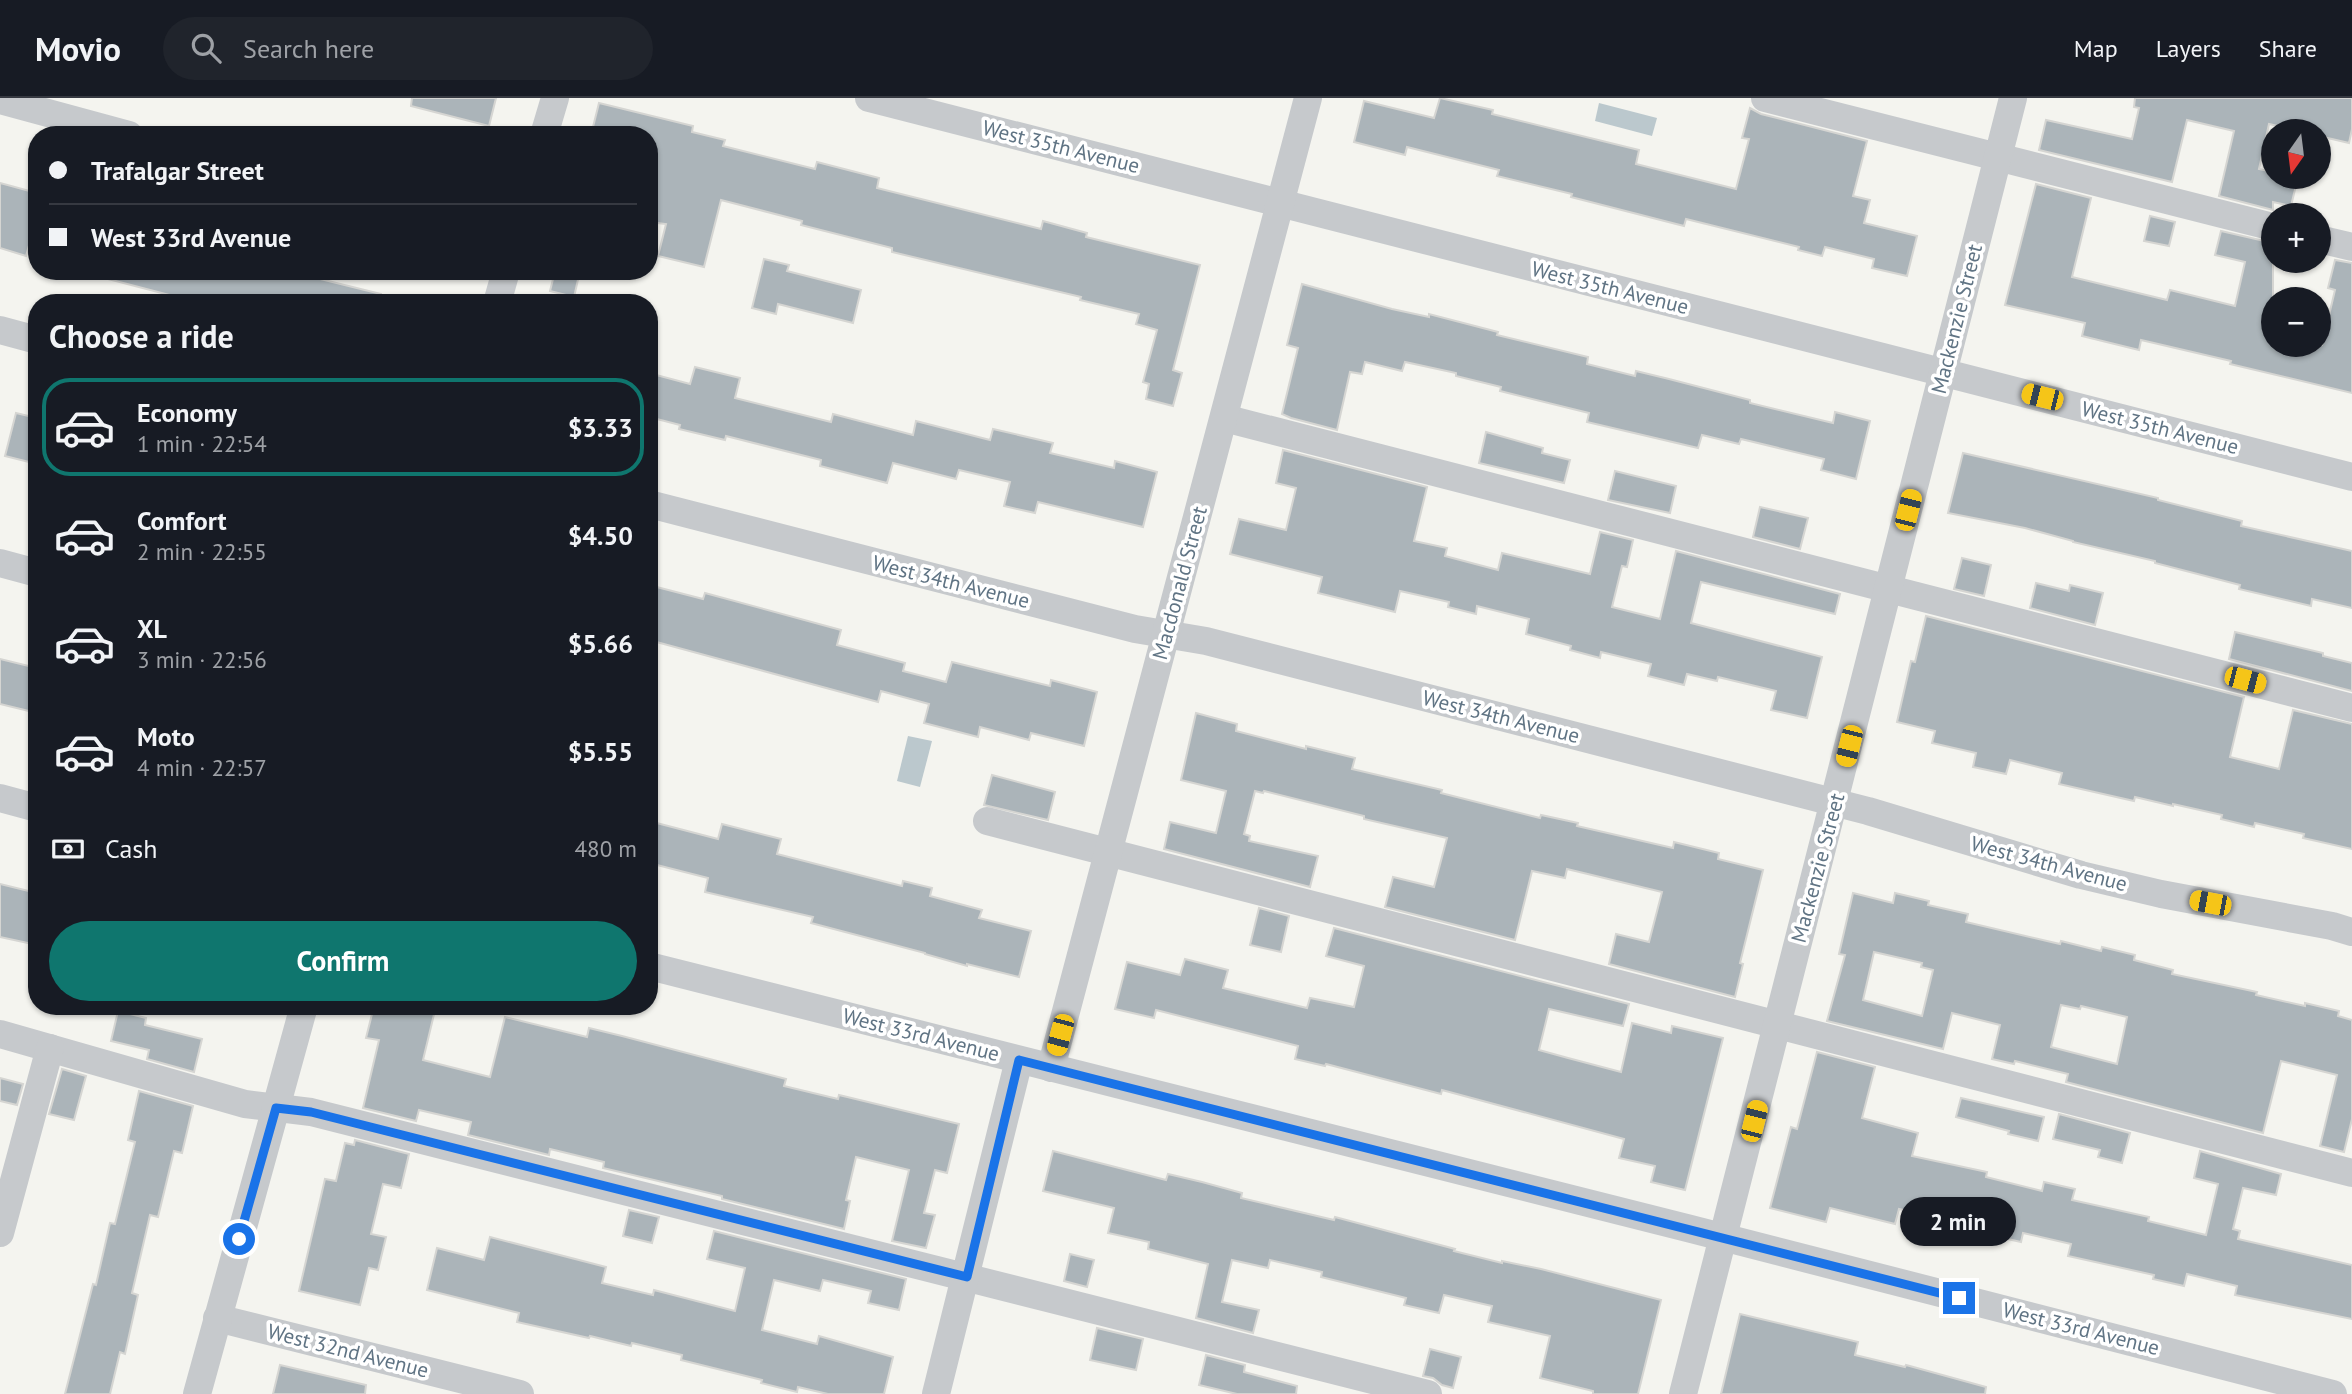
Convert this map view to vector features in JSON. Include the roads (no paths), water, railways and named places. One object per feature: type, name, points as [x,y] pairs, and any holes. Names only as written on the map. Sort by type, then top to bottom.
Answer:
[{"type":"street","points":[[547,126],[555,98]]},
{"type":"street","name":"West 35th Avenue","points":[[869,98],[2352,477]]},
{"type":"street","name":"Macdonald Street","points":[[1051,1068],[1308,98]]},
{"type":"street","points":[[1765,98],[2261,224]]},
{"type":"street","name":"Mackenzie Street","points":[[1683,1394],[2012,98]]},
{"type":"street","points":[[0,100],[96,126]]},
{"type":"street","points":[[2331,242],[2352,247]]},
{"type":"street","points":[[0,330],[28,338]]},
{"type":"street","points":[[1224,418],[2352,708]]},
{"type":"street","name":"West 34th Avenue","points":[[658,506],[1130,628],[1194,638],[1835,803],[2081,875],[2161,894],[2352,932]]},
{"type":"street","points":[[0,563],[28,571]]},
{"type":"street","points":[[0,798],[28,806]]},
{"type":"street","points":[[987,821],[2352,1173]]},
{"type":"street","name":"West 33rd Avenue","points":[[658,968],[2333,1394]]},
{"type":"street","points":[[197,1394],[302,1015]]},
{"type":"street","points":[[0,1034],[245,1104],[311,1112],[1428,1394]]},
{"type":"street","points":[[0,1233],[50,1048]]},
{"type":"street","points":[[936,1394],[1019,1060]]},
{"type":"street","name":"West 32nd Avenue","points":[[217,1318],[520,1394]]}]
